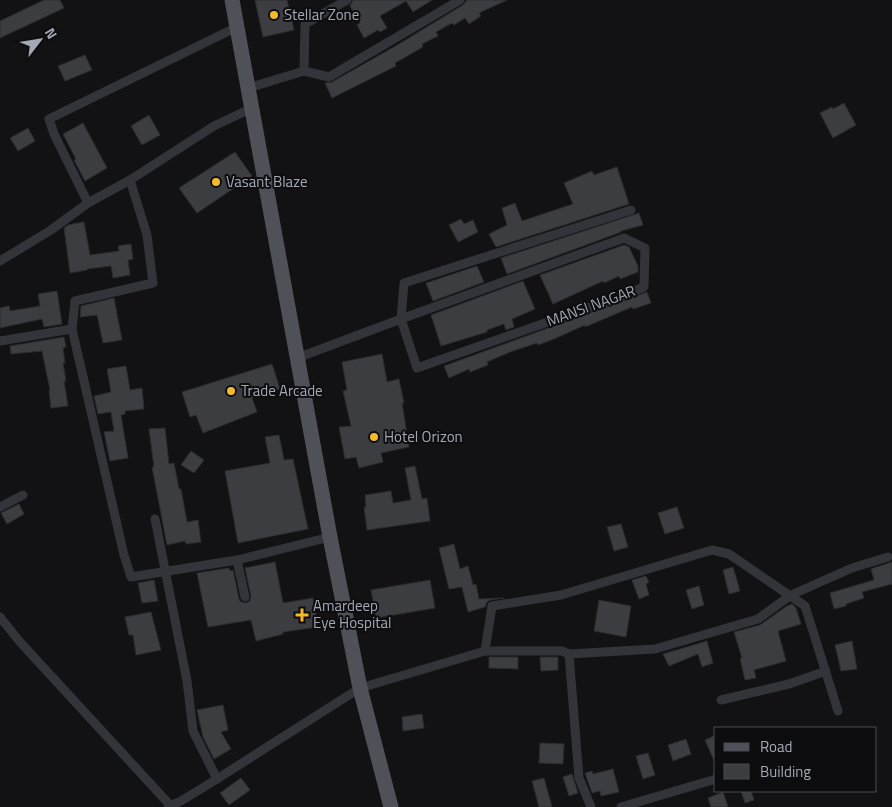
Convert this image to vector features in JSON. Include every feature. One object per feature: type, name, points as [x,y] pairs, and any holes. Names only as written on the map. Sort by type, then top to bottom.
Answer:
[{"type":"main road","points":[[232,0],[330,537],[360,688],[391,807]]},
{"type":"street","points":[[304,72],[306,24],[346,0]]},
{"type":"street","points":[[248,88],[304,72],[328,77],[460,0]]},
{"type":"street","points":[[88,203],[54,134],[49,119],[237,27]]},
{"type":"street","points":[[0,262],[51,230],[88,203],[130,180],[214,126],[252,108]]},
{"type":"street","points":[[130,180],[147,235],[153,283],[75,301],[72,329],[124,555],[131,577],[237,560],[330,537]]},
{"type":"street","name":"MANSI NAGAR","points":[[297,358],[402,319],[624,238],[645,248],[644,287],[417,368],[402,319],[404,283],[631,210]]},
{"type":"street","points":[[0,341],[72,329]]},
{"type":"street","points":[[0,507],[23,495]]},
{"type":"street","points":[[155,519],[187,681],[193,731],[217,779]]},
{"type":"street","points":[[485,650],[492,606],[561,595],[712,550],[728,554],[805,606],[838,711]]},
{"type":"street","points":[[0,617],[20,642],[169,806],[181,801],[217,779],[360,688],[485,650],[562,651],[569,654],[655,649],[758,618],[791,595],[852,568],[888,557]]},
{"type":"street","points":[[237,560],[245,597]]},
{"type":"street","points":[[569,654],[579,778],[591,807]]},
{"type":"street","points":[[721,700],[790,684],[826,671]]},
{"type":"street","points":[[621,807],[714,780]]},
{"type":"building","points":[[44,0],[60,0],[64,8],[0,38],[0,21]]},
{"type":"building","name":"Stellar Zone","points":[[255,0],[287,0],[294,30],[263,37]]},
{"type":"building","points":[[353,0],[432,0],[413,12],[406,1],[380,16],[387,28],[380,32],[378,30],[364,38],[357,25],[360,23],[350,6]]},
{"type":"building","points":[[467,0],[507,0],[479,13],[481,16],[469,24],[465,18],[454,25],[452,23],[436,32],[438,36],[422,44],[423,47],[395,63],[396,66],[332,98],[325,83],[332,82],[394,47],[463,5]]},
{"type":"building","points":[[85,55],[92,70],[65,81],[58,66]]},
{"type":"building","points":[[844,103],[856,125],[833,138],[820,113]]},
{"type":"building","points":[[149,115],[160,135],[142,145],[131,126]]},
{"type":"building","points":[[83,123],[107,168],[85,181],[63,134]]},
{"type":"building","points":[[28,128],[35,141],[18,151],[10,138]]},
{"type":"building","name":"Vasant Blaze","points":[[235,152],[252,176],[197,213],[179,188]]},
{"type":"building","points":[[617,167],[629,204],[496,247],[489,234],[507,225],[502,208],[515,203],[522,221],[573,204],[564,183],[592,171],[594,175]]},
{"type":"building","points":[[639,213],[643,225],[621,231],[507,274],[501,258]]},
{"type":"building","points":[[461,219],[464,224],[473,220],[478,232],[458,242],[449,225]]},
{"type":"building","points":[[84,222],[90,255],[119,251],[118,246],[131,244],[133,259],[128,260],[130,275],[113,278],[111,266],[70,273],[64,228],[68,225]]},
{"type":"building","points":[[624,245],[629,247],[638,266],[638,272],[620,279],[619,276],[604,283],[603,281],[553,304],[540,275]]},
{"type":"building","points":[[477,266],[484,282],[433,301],[426,283]]},
{"type":"building","points":[[523,281],[535,309],[512,319],[514,327],[506,330],[504,324],[487,330],[487,332],[441,346],[431,315]]},
{"type":"building","points":[[57,291],[62,324],[44,327],[42,319],[0,328],[0,308],[9,306],[10,311],[40,306],[38,294]]},
{"type":"building","points":[[647,292],[651,303],[633,309],[632,307],[538,345],[537,343],[510,352],[487,362],[488,365],[470,372],[469,369],[449,378],[444,366]]},
{"type":"building","points":[[114,298],[122,340],[103,343],[97,315],[80,317],[81,306]]},
{"type":"building","points":[[64,337],[66,347],[63,348],[65,363],[63,363],[66,381],[64,381],[68,406],[51,408],[50,390],[42,351],[11,354],[10,346]]},
{"type":"building","points":[[382,354],[387,382],[399,379],[409,447],[381,453],[383,462],[359,468],[356,457],[345,459],[339,427],[351,426],[343,391],[347,390],[342,362]]},
{"type":"building","name":"Trade Arcade","points":[[272,364],[280,389],[252,398],[257,412],[203,433],[196,415],[190,417],[182,392]]},
{"type":"building","points":[[126,366],[130,390],[142,388],[144,409],[125,411],[125,414],[121,415],[128,458],[110,461],[104,432],[114,431],[111,412],[98,414],[94,396],[111,392],[107,369]]},
{"type":"building","points":[[165,428],[169,464],[174,463],[187,522],[198,520],[201,542],[186,544],[185,541],[167,545],[152,467],[154,467],[149,429]]},
{"type":"building","points":[[279,435],[284,460],[293,459],[308,529],[238,543],[225,471],[270,463],[265,437]]},
{"type":"building","points":[[191,451],[204,460],[194,473],[181,465]]},
{"type":"building","points":[[415,466],[422,499],[427,498],[430,521],[367,530],[364,507],[366,507],[365,495],[391,491],[393,503],[411,500],[405,468]]},
{"type":"building","points":[[19,504],[24,514],[7,524],[1,513]]},
{"type":"building","points":[[677,507],[684,528],[665,534],[658,513]]},
{"type":"building","points":[[621,524],[628,547],[614,551],[607,527]]},
{"type":"building","points":[[454,544],[460,569],[468,566],[473,585],[476,584],[479,599],[504,598],[490,600],[485,607],[468,612],[462,587],[449,589],[439,548]]},
{"type":"building","points":[[275,562],[283,603],[313,598],[318,627],[283,632],[283,634],[256,641],[251,620],[208,627],[197,573],[229,568],[230,571],[233,570],[239,599],[241,602],[246,603],[250,601],[251,596],[245,568]]},
{"type":"building","points":[[892,562],[892,584],[862,592],[864,598],[834,609],[830,593],[874,580],[871,569]]},
{"type":"building","points":[[733,567],[740,591],[729,594],[723,570]]},
{"type":"building","points":[[646,576],[649,582],[646,584],[649,595],[639,599],[632,580]]},
{"type":"building","points":[[154,580],[158,601],[142,603],[138,583]]},
{"type":"building","points":[[430,580],[435,608],[376,618],[371,590]]},
{"type":"building","points":[[699,586],[704,605],[692,609],[686,590]]},
{"type":"building","points":[[599,600],[631,606],[626,637],[594,631]]},
{"type":"building","points":[[792,604],[796,608],[801,624],[778,631],[786,661],[754,670],[756,678],[745,680],[740,658],[742,658],[734,632],[760,625]]},
{"type":"building","points":[[151,612],[161,650],[136,655],[133,635],[129,635],[125,617]]},
{"type":"building","points":[[707,641],[713,663],[702,667],[698,654],[669,666],[663,654]]},
{"type":"building","points":[[852,641],[857,669],[841,671],[835,645]]},
{"type":"building","points":[[489,657],[518,657],[518,669],[489,668]]},
{"type":"building","points":[[540,657],[558,657],[558,670],[541,671]]},
{"type":"building","points":[[223,705],[228,730],[221,732],[231,749],[214,759],[203,737],[197,710]]},
{"type":"building","points":[[422,714],[424,728],[403,731],[402,717]]},
{"type":"building","points":[[714,736],[714,760],[705,740]]},
{"type":"building","points":[[686,739],[691,754],[673,761],[668,745]]},
{"type":"building","points":[[540,743],[564,744],[563,764],[539,763]]},
{"type":"building","points":[[648,753],[655,775],[643,779],[636,756]]},
{"type":"building","points":[[613,769],[619,792],[601,796],[600,791],[592,793],[585,773],[592,771],[593,774]]},
{"type":"building","points":[[572,774],[578,793],[569,796],[563,777]]},
{"type":"building","points":[[241,778],[250,790],[229,805],[220,793]]},
{"type":"building","points":[[544,778],[552,807],[539,807],[532,781]]},
{"type":"building","points":[[723,792],[728,807],[711,807],[708,798]]},
{"type":"building","points":[[741,792],[751,792],[754,800],[745,803]]},
{"type":"place","name":"Stellar Zone","points":[[274,15]]},
{"type":"place","name":"Vasant Blaze","points":[[216,182]]},
{"type":"place","name":"Trade Arcade","points":[[231,391]]},
{"type":"place","name":"Hotel Orizon","points":[[374,437]]},
{"type":"place","name":"Amardeep Eye Hospital","points":[[302,615]]}]
